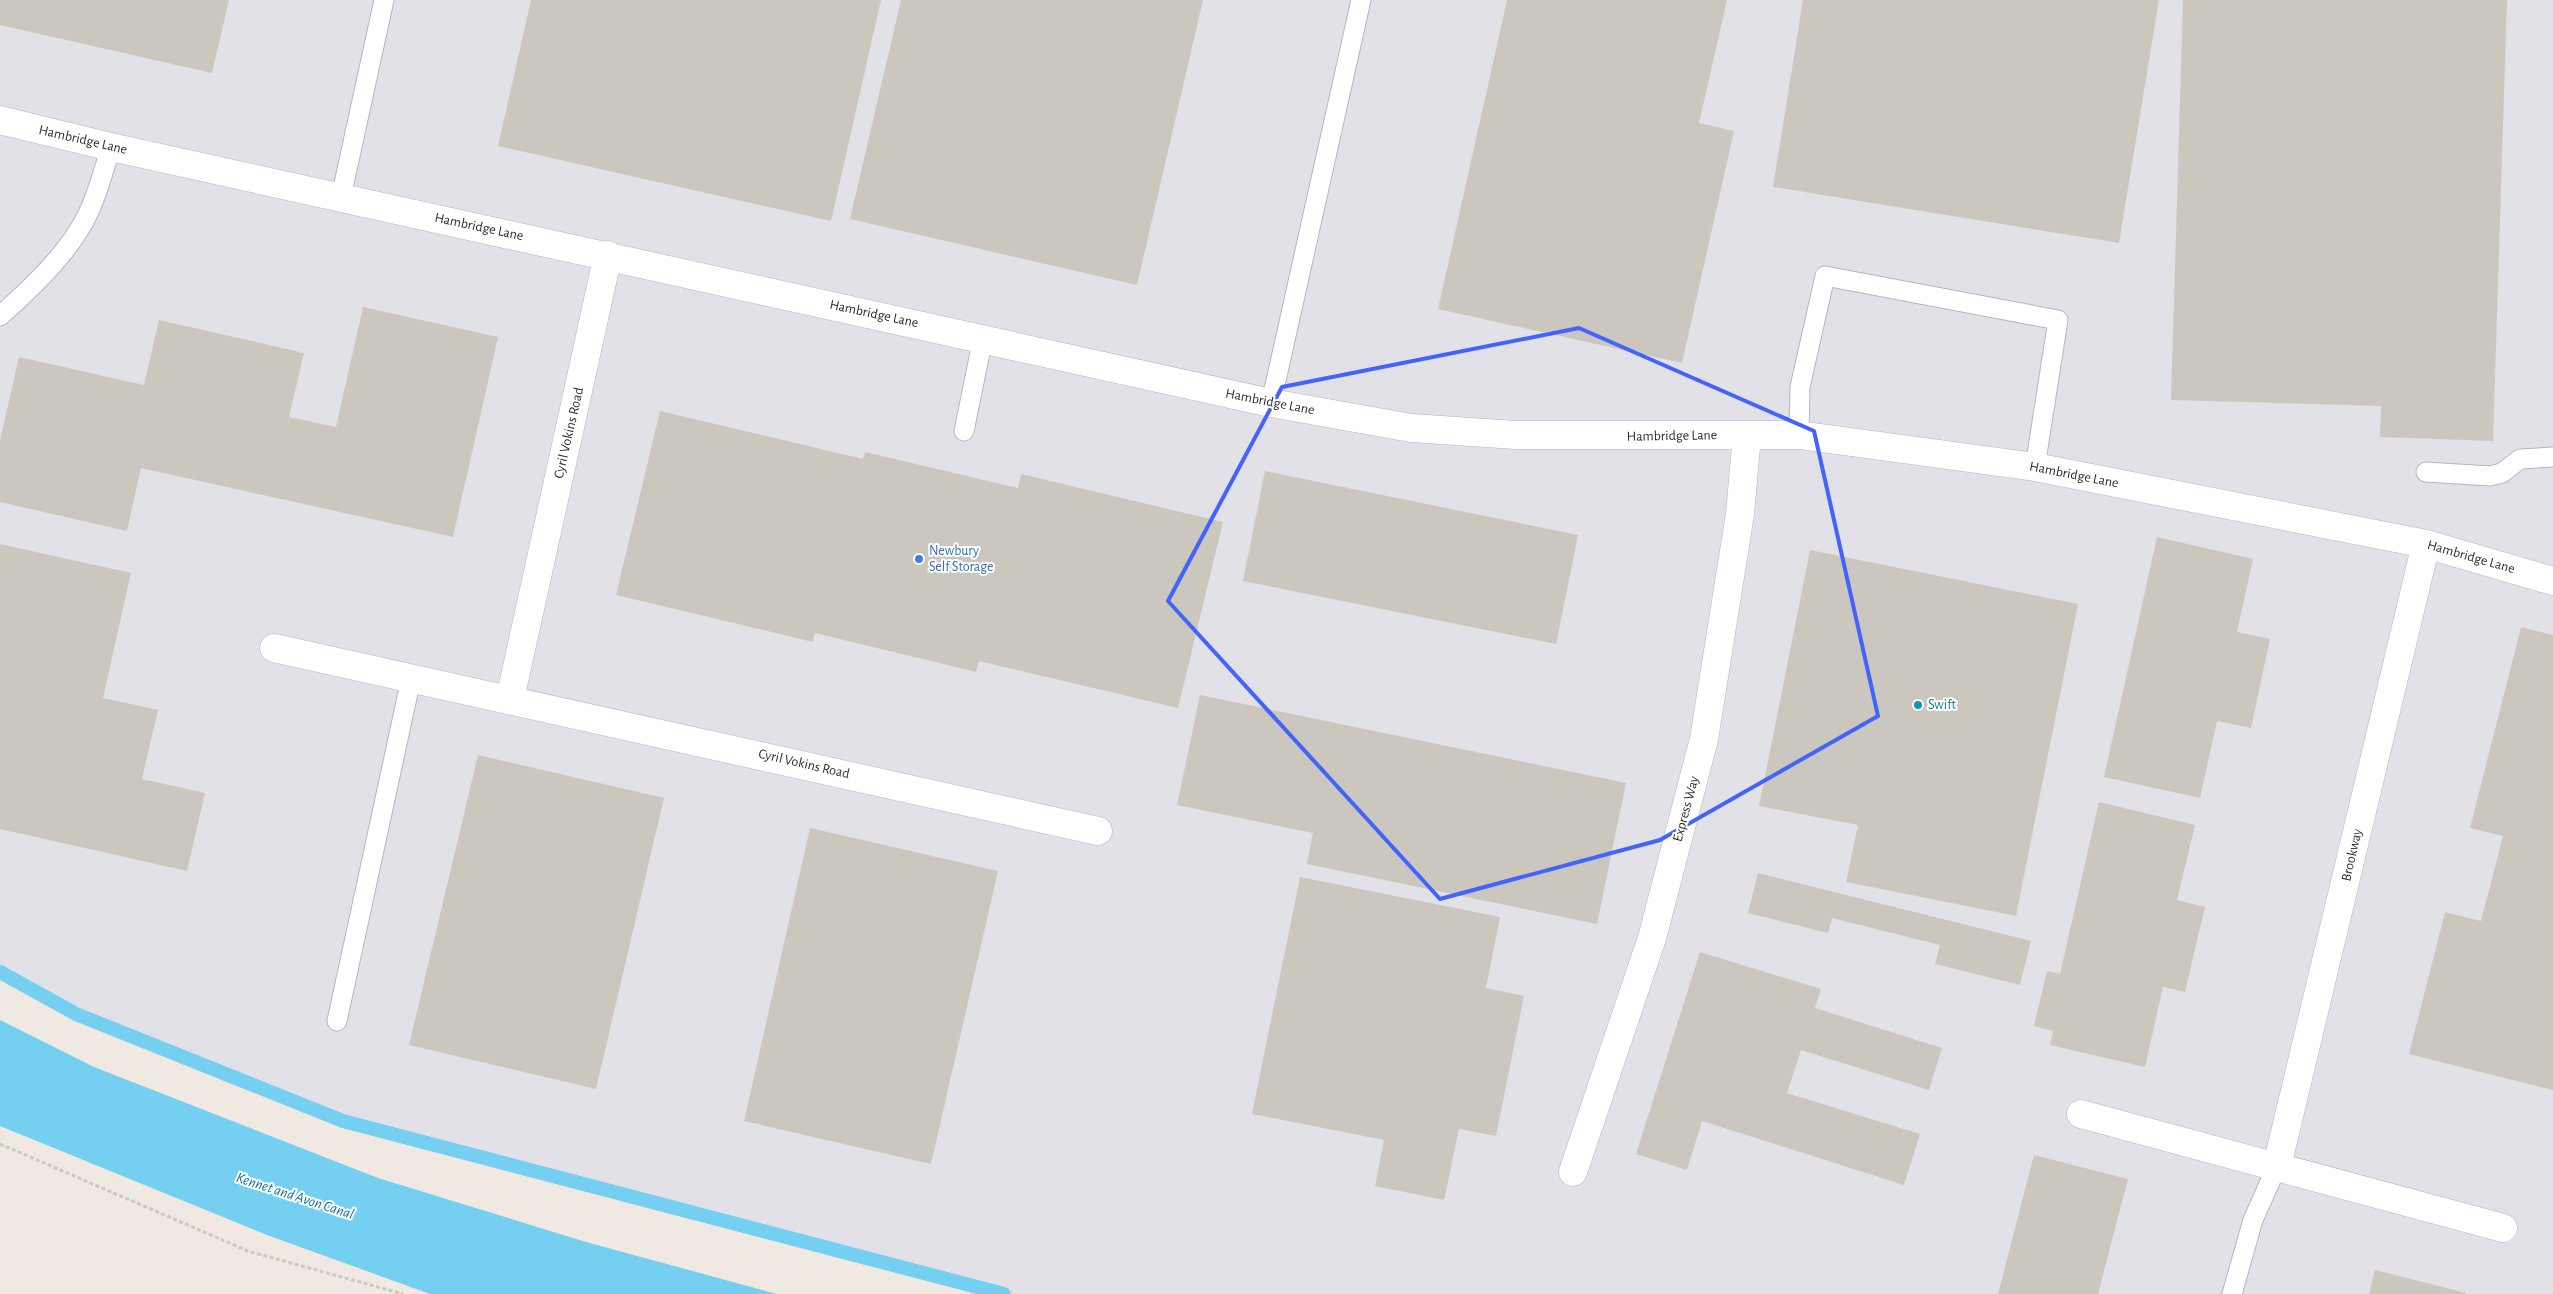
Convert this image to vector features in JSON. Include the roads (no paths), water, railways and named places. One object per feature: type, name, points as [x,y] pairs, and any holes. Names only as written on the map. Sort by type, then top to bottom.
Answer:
[{"type":"street","name":"Hambridge Lane","points":[[0,120],[111,147],[608,255],[1271,403],[1411,428],[1516,435],[1799,435],[2035,467],[2426,544],[2553,581]]},
{"type":"street","name":"Cyril Vokins Road","points":[[510,699],[608,255]]},
{"type":"street","name":"Express Way","points":[[1573,1172],[1652,938],[1704,739],[1740,514],[1747,434]]},
{"type":"street","name":"Brookway","points":[[2277,1166],[2426,544]]},
{"type":"street","name":"Cyril Vokins Road","points":[[274,648],[1098,831]]},
{"type":"street","points":[[2081,1114],[2503,1228]]},
{"type":"lane","points":[[341,197],[384,0]]},
{"type":"lane","points":[[1271,403],[1361,0]]},
{"type":"lane","points":[[0,316],[32,288],[79,231],[96,194],[111,147]]},
{"type":"lane","points":[[1799,435],[1800,386],[1825,276],[2058,320],[2035,467]]},
{"type":"lane","points":[[964,431],[983,338]]},
{"type":"lane","points":[[2426,472],[2490,476],[2502,473],[2520,459],[2553,457]]},
{"type":"lane","points":[[338,1020],[411,679]]},
{"type":"lane","points":[[2232,1294],[2252,1220],[2277,1166]]},
{"type":"water","name":"Kennet and Avon Canal","points":[[0,1020],[94,1067],[378,1178],[586,1242],[777,1294],[430,1294],[267,1235],[0,1126]]},
{"type":"waterway","points":[[0,972],[76,1014],[343,1121],[1004,1294]]},
{"type":"place","name":"Newbury Self Storage","points":[[919,559]]},
{"type":"place","name":"Swift","points":[[1918,705]]}]
